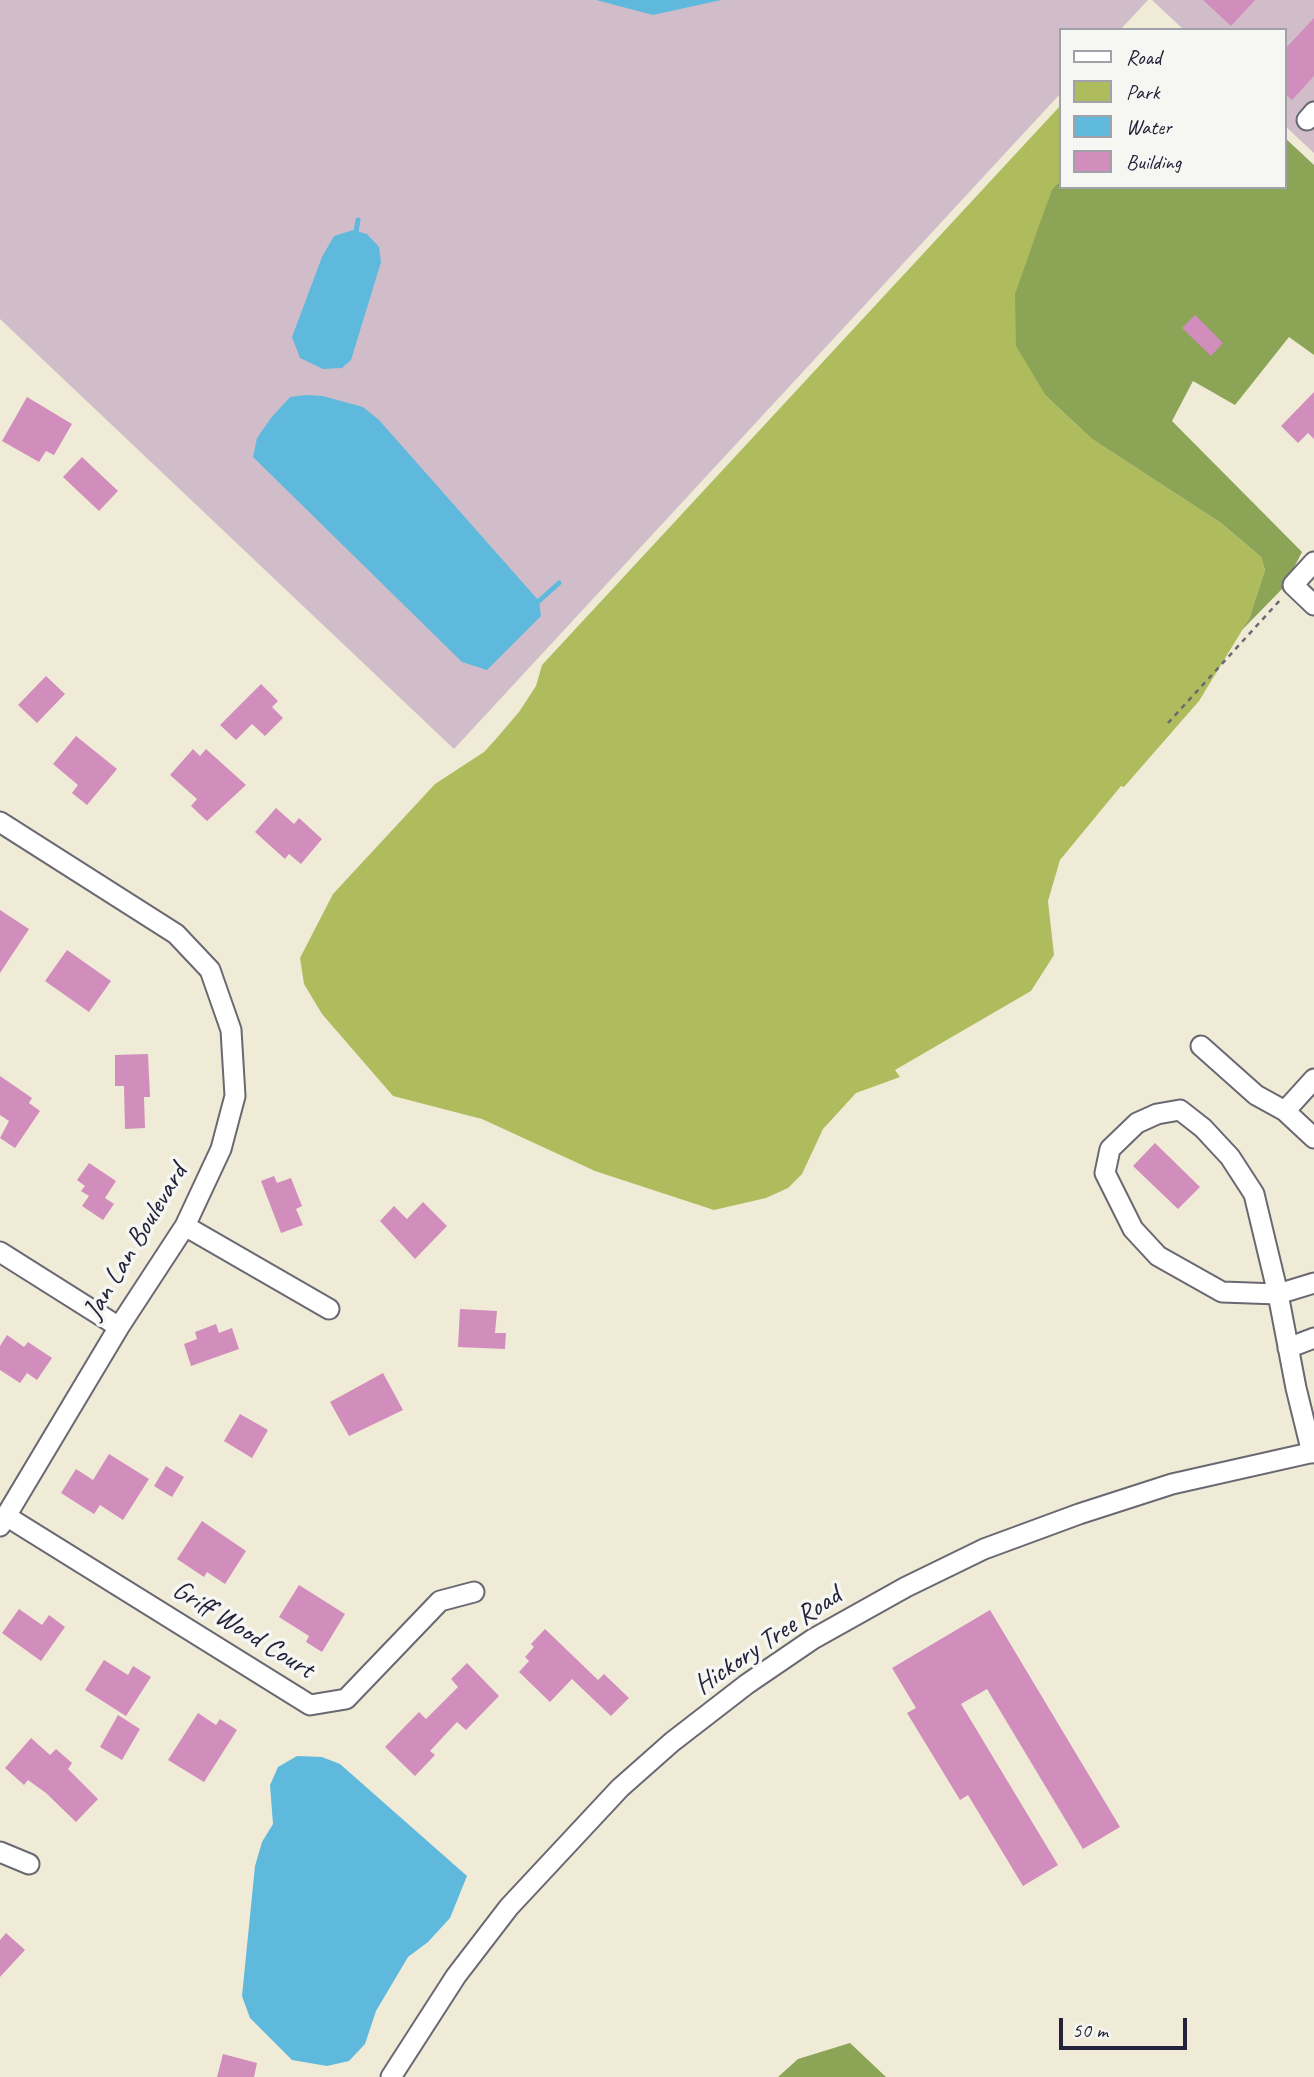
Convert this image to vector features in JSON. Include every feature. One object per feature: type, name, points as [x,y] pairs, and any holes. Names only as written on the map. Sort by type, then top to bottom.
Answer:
[{"type":"street","points":[[1314,562],[1293,585],[1314,605]]},
{"type":"street","name":"Jan Lan Boulevard","points":[[0,822],[176,934],[210,970],[231,1030],[235,1096],[221,1149],[185,1226],[119,1327],[3,1521]]},
{"type":"street","points":[[1201,1046],[1256,1096],[1285,1111],[1314,1138]]},
{"type":"street","points":[[1285,1111],[1314,1079]]},
{"type":"street","points":[[1313,1453],[1278,1294],[1254,1194],[1230,1157],[1203,1128],[1180,1110],[1157,1114],[1137,1123],[1110,1149],[1105,1173],[1133,1229],[1158,1256],[1222,1292],[1278,1294],[1314,1283]]},
{"type":"street","points":[[185,1226],[329,1309]]},
{"type":"street","points":[[0,1252],[119,1327]]},
{"type":"street","points":[[1288,1348],[1314,1338]]},
{"type":"street","name":"Hickory Tree Road","points":[[391,2077],[456,1976],[509,1907],[620,1788],[694,1725],[802,1647],[906,1587],[984,1549],[1172,1484],[1313,1453]]},
{"type":"street","name":"Griff Wood Court","points":[[3,1521],[310,1705],[346,1699],[440,1601],[474,1592]]},
{"type":"street","points":[[0,1852],[29,1864]]},
{"type":"path","points":[[1168,723],[1293,585]]},
{"type":"shaded area","points":[[0,0],[1148,0],[1122,28],[1058,28],[1058,96],[454,749],[0,319]]},
{"type":"shaded area","points":[[1152,0],[1314,0],[1314,153],[1286,127],[1286,28],[1182,28]]},
{"type":"green space","points":[[1058,108],[1058,183],[1052,189],[1037,235],[1046,396],[1092,439],[1221,523],[1261,557],[1265,570],[1249,619],[1199,701],[1124,787],[1121,786],[1060,860],[1048,901],[1054,955],[1031,991],[895,1070],[900,1077],[856,1093],[823,1129],[802,1174],[788,1188],[766,1198],[714,1210],[595,1171],[482,1119],[393,1096],[322,1014],[304,984],[300,958],[333,894],[435,784],[484,752],[519,712],[536,686],[542,665]]},
{"type":"green space","points":[[1286,139],[1314,165],[1314,355],[1289,337],[1235,405],[1193,381],[1172,421],[1302,552],[1284,587],[1242,630],[1249,619],[1265,570],[1261,557],[1221,523],[1092,439],[1046,396],[1016,346],[1015,294],[1052,189],[1058,183],[1058,189],[1286,189]]},
{"type":"green space","points":[[850,2043],[886,2077],[778,2077],[798,2059]]},
{"type":"water","points":[[596,0],[721,0],[653,15]]},
{"type":"water","points":[[353,230],[367,234],[379,247],[381,262],[351,360],[342,368],[323,369],[300,358],[292,337],[322,257],[334,236]]},
{"type":"water","points":[[323,396],[363,407],[379,420],[539,601],[541,616],[487,670],[462,662],[253,457],[257,438],[271,418],[290,397]]},
{"type":"water","points":[[297,1756],[322,1757],[340,1764],[467,1876],[450,1918],[428,1942],[408,1957],[376,2011],[365,2044],[349,2061],[327,2066],[292,2060],[250,2018],[242,1996],[255,1866],[262,1842],[273,1824],[270,1785],[278,1767]]},
{"type":"building","points":[[1203,0],[1255,0],[1231,26]]},
{"type":"building","points":[[1314,18],[1314,76],[1292,100],[1286,95],[1286,48]]},
{"type":"building","points":[[1195,315],[1223,343],[1211,356],[1182,328]]},
{"type":"building","points":[[1314,392],[1314,439],[1308,433],[1298,443],[1281,426]]},
{"type":"building","points":[[27,397],[72,424],[54,455],[46,451],[39,462],[2,441]]},
{"type":"building","points":[[82,457],[118,491],[99,511],[63,477]]},
{"type":"building","points":[[46,676],[65,694],[37,723],[18,705]]},
{"type":"building","points":[[261,684],[278,701],[272,707],[283,718],[265,736],[252,724],[236,740],[220,725]]},
{"type":"building","points":[[76,736],[117,769],[87,805],[72,793],[78,785],[53,764]]},
{"type":"building","points":[[193,749],[200,756],[206,749],[246,785],[207,821],[191,806],[197,799],[170,775]]},
{"type":"building","points":[[276,808],[294,824],[299,818],[322,839],[301,864],[289,854],[285,859],[255,832]]},
{"type":"building","points":[[0,910],[29,929],[0,973]]},
{"type":"building","points":[[67,950],[111,981],[89,1012],[45,981]]},
{"type":"building","points":[[148,1054],[150,1097],[144,1097],[145,1128],[125,1129],[124,1086],[115,1086],[115,1055]]},
{"type":"building","points":[[0,1076],[32,1098],[29,1103],[40,1111],[15,1148],[0,1138],[9,1121],[0,1115]]},
{"type":"building","points":[[1155,1143],[1200,1187],[1178,1209],[1133,1166]]},
{"type":"building","points":[[89,1163],[116,1181],[105,1198],[114,1204],[103,1220],[82,1206],[89,1196],[81,1191],[85,1186],[77,1180]]},
{"type":"building","points":[[274,1176],[277,1183],[291,1178],[302,1206],[296,1209],[303,1225],[281,1233],[261,1181]]},
{"type":"building","points":[[423,1202],[447,1226],[415,1259],[380,1221],[394,1206],[407,1219]]},
{"type":"building","points":[[460,1309],[497,1311],[495,1333],[506,1333],[505,1349],[458,1347]]},
{"type":"building","points":[[216,1324],[219,1333],[232,1328],[239,1349],[191,1366],[184,1344],[197,1339],[195,1332]]},
{"type":"building","points":[[7,1335],[24,1347],[28,1342],[52,1358],[37,1380],[27,1373],[20,1383],[0,1370],[0,1346]]},
{"type":"building","points":[[383,1373],[403,1410],[349,1436],[330,1402]]},
{"type":"building","points":[[240,1414],[268,1430],[252,1458],[224,1441]]},
{"type":"building","points":[[109,1454],[149,1479],[123,1520],[100,1505],[94,1514],[61,1493],[76,1469],[93,1480]]},
{"type":"building","points":[[166,1466],[184,1477],[172,1497],[154,1486]]},
{"type":"building","points":[[202,1521],[246,1551],[225,1584],[207,1572],[204,1577],[177,1559]]},
{"type":"building","points":[[299,1585],[345,1614],[322,1652],[306,1642],[309,1636],[279,1617]]},
{"type":"building","points":[[19,1609],[42,1625],[49,1615],[65,1627],[41,1661],[2,1633]]},
{"type":"building","points":[[990,1610],[1120,1827],[1083,1849],[987,1689],[961,1704],[1058,1865],[1023,1886],[968,1795],[960,1800],[907,1713],[916,1708],[892,1668]]},
{"type":"building","points":[[545,1629],[598,1680],[604,1674],[629,1698],[611,1716],[572,1679],[550,1702],[519,1672],[529,1661],[525,1657],[534,1647],[531,1644]]},
{"type":"building","points":[[104,1660],[128,1675],[133,1666],[151,1677],[126,1716],[85,1690]]},
{"type":"building","points":[[467,1663],[499,1696],[466,1730],[457,1722],[430,1751],[435,1755],[415,1776],[385,1747],[419,1712],[426,1719],[458,1687],[451,1679]]},
{"type":"building","points":[[198,1713],[216,1725],[220,1719],[237,1730],[204,1782],[168,1760]]},
{"type":"building","points":[[118,1715],[140,1729],[122,1760],[100,1747]]},
{"type":"building","points":[[31,1738],[50,1755],[56,1749],[72,1763],[68,1769],[98,1799],[76,1822],[46,1793],[28,1780],[24,1785],[5,1768]]},
{"type":"building","points":[[6,1933],[25,1950],[0,1977],[0,1940]]},
{"type":"building","points":[[223,2054],[257,2063],[254,2077],[217,2077]]},
{"type":"waterway","points":[[356,232],[358,220]]},
{"type":"waterway","points":[[539,601],[559,583]]}]
